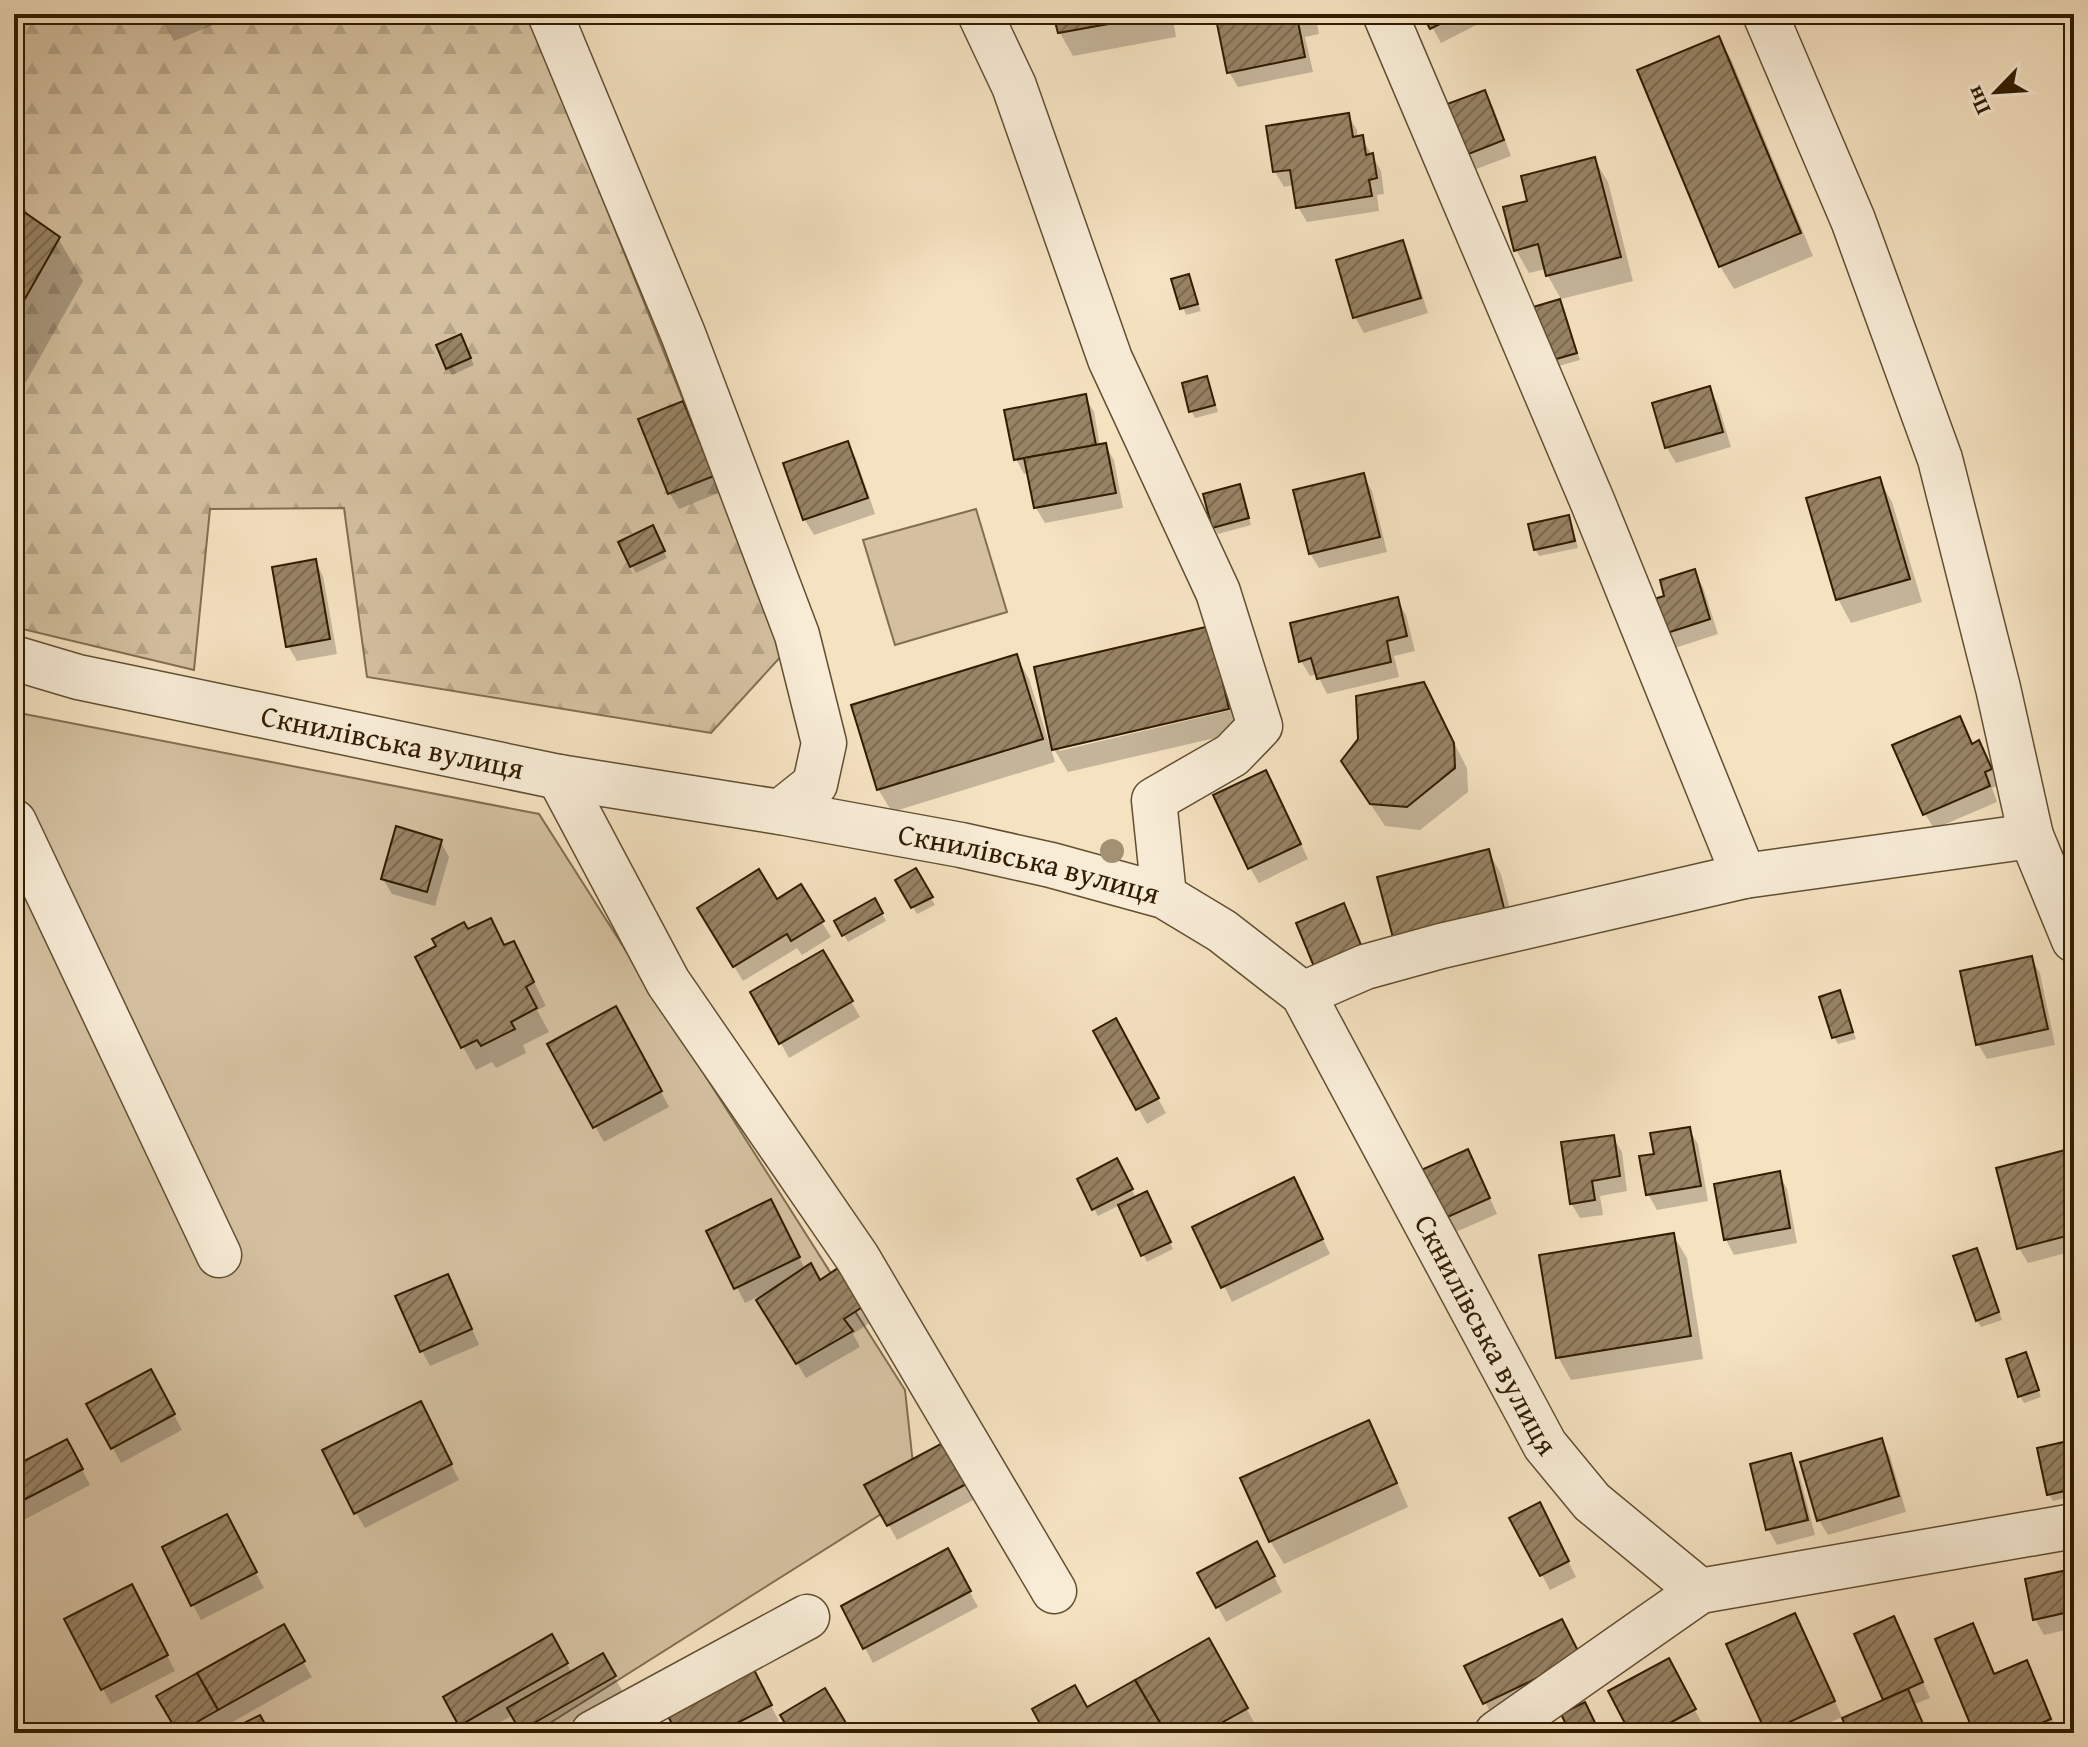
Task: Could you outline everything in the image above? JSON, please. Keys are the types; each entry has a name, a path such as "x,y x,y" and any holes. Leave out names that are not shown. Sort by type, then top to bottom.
{"street":[{"path":"550,14 683,334 797,635 824,743 815,784 780,812"},
{"path":"980,14 1014,86 1110,359 1218,592 1260,726 1232,755 1154,800 1164,896"},
{"path":"1385,14 1593,503 1744,876"},
{"path":"1765,14 1853,220 1940,459 1998,688 2031,836 2074,940"},
{"name":"Скнилівська вулиця","path":"14,658 78,677 559,777 780,812 976,848 1164,896 1222,931 1303,994 1545,1445 1592,1502 1700,1591"},
{"path":"559,777 668,982 857,1257 1054,1591"},
{"path":"14,822 219,1255"},
{"path":"1303,994 1365,967 1441,946 1744,876 2031,836"},
{"path":"1497,1733 1700,1591 2074,1526"},
{"path":"593,1733 807,1617"}],"green space":[{"path":"14,14 529,14 784,653 711,733 367,677 344,508 210,509 194,670 14,627"},
{"path":"976,509 1007,612 895,645 863,540"},
{"path":"14,712 539,814 905,1390 916,1492 534,1733 14,1733"}],"building":[{"path":"1053,14 1164,14 1058,33"},
{"path":"1215,14 1311,14 1312,19 1298,22 1305,57 1227,73"},
{"path":"1422,14 1460,14 1430,29"},
{"path":"1719,36 1801,233 1719,267 1637,70"},
{"path":"1485,90 1504,140 1466,155 1447,104"},
{"path":"1349,113 1353,137 1363,135 1366,155 1373,153 1377,178 1369,180 1372,196 1296,208 1290,170 1273,172 1266,126"},
{"path":"1595,157 1621,257 1546,276 1538,244 1514,251 1503,207 1527,201 1521,176"},
{"path":"14,194 20,209 60,237 14,318"},
{"path":"1403,240 1421,298 1353,318 1336,260"},
{"path":"1189,274 1198,304 1180,309 1171,279"},
{"path":"1560,299 1577,353 1546,362 1530,308"},
{"path":"461,334 471,358 446,369 436,345"},
{"path":"1207,376 1215,405 1189,412 1182,383"},
{"path":"1710,386 1723,432 1665,448 1652,403"},
{"path":"1086,394 1096,445 1014,460 1004,410"},
{"path":"683,401 714,476 668,494 638,419"},
{"path":"848,441 868,498 803,520 783,463"},
{"path":"1106,443 1116,493 1034,508 1024,458"},
{"path":"1364,473 1380,537 1309,554 1293,490"},
{"path":"1880,477 1910,579 1836,600 1806,498"},
{"path":"1240,484 1249,518 1212,528 1203,494"},
{"path":"1569,515 1575,541 1534,550 1528,524"},
{"path":"653,525 665,551 630,567 618,542"},
{"path":"316,559 330,639 286,647 272,567"},
{"path":"1695,569 1710,619 1664,634 1654,599 1664,596 1660,580"},
{"path":"1398,597 1407,636 1387,641 1391,662 1317,679 1311,658 1299,662 1290,623"},
{"path":"1210,626 1229,709 1052,750 1034,667"},
{"path":"1017,654 1043,739 877,790 851,705"},
{"path":"1424,682 1454,743 1455,768 1407,807 1370,804 1341,761 1358,739 1356,696"},
{"path":"1960,716 1972,744 1979,740 1992,769 1985,772 1990,786 1923,815 1892,745"},
{"path":"1266,770 1301,844 1248,869 1213,795"},
{"path":"396,826 442,840 427,892 381,879"},
{"path":"1489,849 1507,920 1396,949 1377,877"},
{"path":"916,868 933,897 911,908 895,880"},
{"path":"759,869 777,899 801,884 824,921 791,941 787,934 733,967 697,908"},
{"path":"875,898 883,913 842,936 834,921"},
{"path":"1344,903 1363,950 1315,969 1296,923"},
{"path":"491,918 504,945 514,941 534,982 526,987 537,1008 511,1022 515,1029 481,1046 477,1040 461,1048 415,957 436,946 432,939 464,922 468,929"},
{"path":"823,950 853,1001 779,1044 750,992"},
{"path":"2032,956 2048,1029 1976,1045 1960,971"},
{"path":"1840,990 1853,1032 1832,1038 1819,997"},
{"path":"616,1006 662,1091 593,1128 547,1044"},
{"path":"1116,1018 1159,1098 1136,1110 1093,1031"},
{"path":"1690,1127 1701,1186 1646,1195 1639,1156 1654,1154 1650,1133"},
{"path":"1614,1135 1620,1176 1592,1181 1595,1200 1570,1204 1561,1142"},
{"path":"1468,1149 1490,1198 1441,1220 1419,1171"},
{"path":"2069,1149 2074,1168 2074,1234 2017,1249 1996,1168"},
{"path":"1117,1158 1133,1189 1092,1210 1077,1179"},
{"path":"1780,1171 1790,1228 1724,1240 1714,1184"},
{"path":"1294,1177 1323,1239 1221,1288 1192,1227"},
{"path":"1147,1191 1171,1242 1141,1256 1118,1205"},
{"path":"771,1199 800,1257 734,1289 706,1231"},
{"path":"1674,1233 1691,1336 1556,1358 1539,1255"},
{"path":"1977,1248 1999,1312 1976,1321 1953,1256"},
{"path":"811,1263 820,1280 841,1266 867,1304 844,1319 853,1331 796,1364 756,1300"},
{"path":"448,1274 472,1329 420,1352 395,1296"},
{"path":"2026,1352 2039,1390 2018,1397 2006,1359"},
{"path":"151,1369 175,1414 111,1449 86,1404"},
{"path":"421,1401 452,1464 354,1514 322,1450"},
{"path":"1369,1420 1397,1483 1269,1542 1240,1478"},
{"path":"1882,1438 1899,1496 1817,1521 1800,1462"},
{"path":"67,1439 83,1469 14,1505 14,1466"},
{"path":"950,1439 972,1481 887,1526 864,1485"},
{"path":"2068,1441 2074,1469 2074,1489 2047,1495 2037,1448"},
{"path":"1791,1453 1808,1520 1766,1530 1750,1464"},
{"path":"1540,1502 1569,1561 1540,1576 1509,1518"},
{"path":"227,1514 257,1572 191,1606 162,1547"},
{"path":"1257,1541 1275,1576 1216,1608 1197,1573"},
{"path":"948,1548 971,1591 863,1649 841,1606"},
{"path":"2072,1569 2074,1611 2033,1620 2025,1579"},
{"path":"132,1584 168,1655 101,1690 64,1619"},
{"path":"1795,1613 1835,1701 1766,1733 1726,1644"},
{"path":"1894,1616 1923,1682 1883,1700 1854,1634"},
{"path":"1562,1619 1581,1657 1483,1704 1464,1666"},
{"path":"1973,1623 1994,1674 2027,1660 2051,1719 2018,1733 1974,1733 1935,1639"},
{"path":"284,1624 305,1661 218,1710 197,1673"},
{"path":"552,1634 568,1663 459,1726 443,1697"},
{"path":"1209,1638 1248,1708 1203,1733 1166,1733 1135,1680"},
{"path":"603,1653 616,1676 520,1731 507,1708"},
{"path":"1669,1658 1696,1709 1651,1733 1630,1733 1608,1691"},
{"path":"750,1662 772,1705 718,1733 677,1733 663,1707"},
{"path":"197,1673 218,1710 178,1733 156,1696"},
{"path":"1135,1680 1166,1733 1045,1733 1032,1709 1075,1685 1087,1707"},
{"path":"825,1688 852,1733 791,1733 780,1715"},
{"path":"1908,1689 1927,1733 1848,1733 1842,1718"},
{"path":"1585,1702 1600,1733 1570,1733 1561,1714"},
{"path":"260,1715 270,1733 224,1733"}]}
